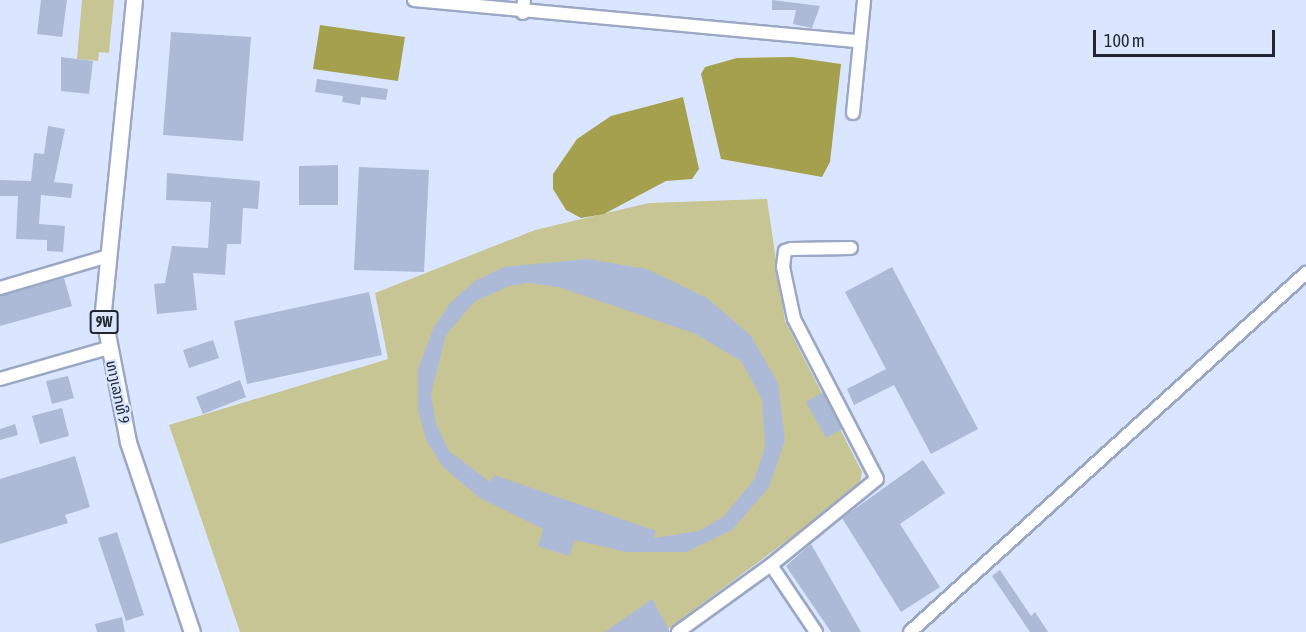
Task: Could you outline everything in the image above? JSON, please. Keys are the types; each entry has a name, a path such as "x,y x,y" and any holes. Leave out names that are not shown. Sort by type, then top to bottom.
{"main road":[{"name":"ທາງເລກທີ 9","path":"134,0 103,313 108,348 128,441 192,632"}],"street":[{"path":"414,0 523,6 858,41"},
{"path":"853,113 858,41 864,0"},
{"path":"678,632 771,565 877,479 794,319 783,267 785,251 791,249 851,248"},
{"path":"0,288 108,256"},
{"path":"910,632 1306,273"},
{"path":"0,379 108,348"},
{"path":"771,565 816,632"}],"shaded area":[{"path":"82,0 114,0 109,53 99,52 98,61 77,59"},
{"path":"320,25 405,37 398,81 313,69"},
{"path":"792,57 841,64 830,162 822,177 721,159 701,74 705,67 737,58"},
{"path":"683,97 699,169 692,179 666,181 604,214 581,218 566,210 553,189 553,174 577,139 611,116"},
{"path":"767,199 785,321 862,472 859,487 664,632 240,632 169,425 388,359 375,293 535,230 649,203"}],"building":[{"path":"41,0 67,0 62,37 37,34"},
{"path":"772,0 820,6 812,28 793,24 796,10 772,10"},
{"path":"171,32 251,37 243,141 163,135"},
{"path":"61,57 93,61 89,94 61,91"},
{"path":"317,79 388,89 386,100 361,97 360,105 342,102 343,96 315,92"},
{"path":"48,126 65,129 54,182 73,184 71,198 41,195 39,224 65,226 63,252 47,251 47,240 16,239 18,196 0,196 0,180 31,181 34,153 44,154"},
{"path":"338,165 338,205 299,205 299,166"},
{"path":"359,167 429,170 424,272 354,270"},
{"path":"167,173 260,181 258,209 243,208 241,244 227,244 225,275 193,273 197,310 157,314 154,284 165,283 172,246 208,248 211,202 166,200"},
{"path":"587,259 647,269 707,298 751,336 778,383 785,440 769,487 732,530 686,552 627,552 575,540 569,556 538,546 543,529 480,498 443,467 426,440 418,409 418,369 434,327 451,302 475,281 504,267","holes":["528,283 559,287 696,334 741,361 762,399 765,447 754,480 723,517 699,531 654,538 656,531 494,475 490,482 449,451 436,424 431,394 446,335 474,302 509,286"]},
{"path":"892,267 978,429 931,454 894,385 854,405 847,389 886,369 845,292"},
{"path":"64,278 72,306 0,326 0,296"},
{"path":"369,292 382,355 247,384 234,321"},
{"path":"213,340 219,358 189,368 183,350"},
{"path":"68,376 74,398 52,404 46,381"},
{"path":"240,380 246,397 203,414 196,397"},
{"path":"823,392 842,429 826,438 806,402"},
{"path":"62,408 69,436 40,444 32,416"},
{"path":"15,424 18,435 0,440 0,429"},
{"path":"75,456 90,507 65,515 68,523 0,544 0,479"},
{"path":"923,460 945,493 900,524 940,587 901,612 842,518"},
{"path":"117,532 144,615 126,621 98,538"},
{"path":"811,544 861,632 831,632 786,566"},
{"path":"1000,570 1031,616 1035,612 1048,632 1030,632 992,576"},
{"path":"652,599 670,632 605,632"},
{"path":"122,617 125,632 97,632 95,624"}]}
